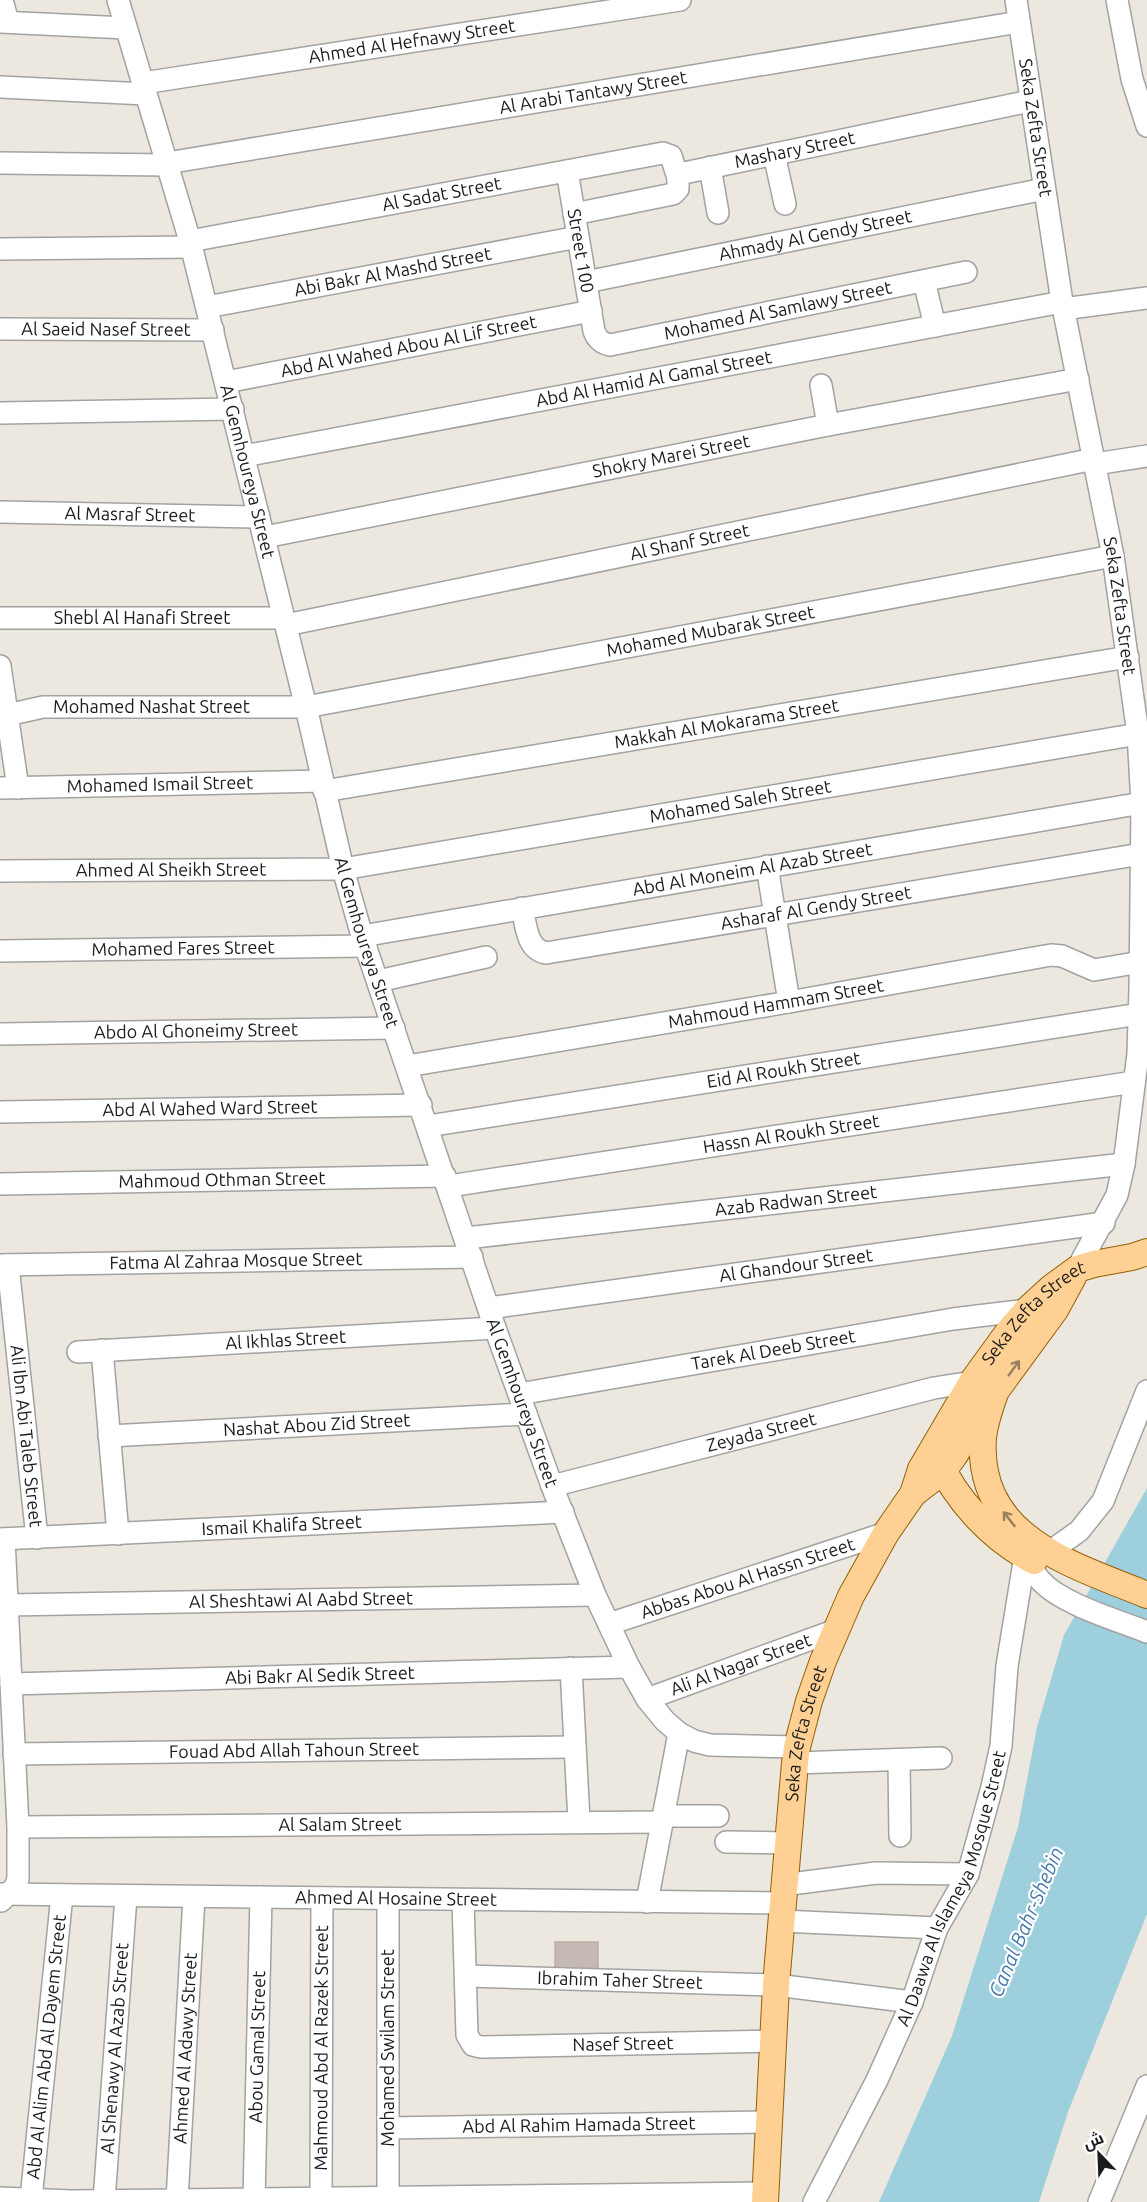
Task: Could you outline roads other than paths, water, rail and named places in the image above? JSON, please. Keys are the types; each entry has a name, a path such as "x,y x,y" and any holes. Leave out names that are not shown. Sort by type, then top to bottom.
{"main road":[{"path":"1147,1252 1132,1257 1094,1263 1077,1269 1056,1310 995,1393 967,1438 938,1460 963,1501 985,1526 1037,1555 1079,1567 1147,1595"},
{"name":"Seka Zefta Street","path":"765,2198 776,1985 787,1843 796,1755 809,1701 851,1596 886,1533 913,1494 921,1469 938,1460 972,1382 1027,1310 1077,1269"},
{"path":"995,1393 983,1436 983,1456 987,1476 993,1494 1010,1520 1031,1542 1037,1555"}],"street":[{"path":"2,0 4,22 126,28"},
{"name":"Al Gemhoureya Street","path":"118,0 191,244 265,537 343,868 364,941 492,1318 552,1486 595,1595 646,1699 665,1721 679,1733 694,1741 796,1755 899,1761 941,1758"},
{"name":"Ahmed Al Hefnawy Street","path":"0,87 144,88 680,0"},
{"name":"Seka Zefta Street","path":"1016,0 1063,305 1113,556 1138,734 1142,803 1141,854 1144,894 1141,962 1144,989 1139,1014 1142,1054 1134,1082 1124,1164 1117,1195 1104,1223 1077,1269"},
{"path":"1117,0 1132,79 1147,126"},
{"name":"Al Arabi Tantawy Street","path":"0,163 167,164 1018,22"},
{"name":"Mashary Street","path":"574,214 673,194 678,189 678,178 681,173 1030,100"},
{"name":"Al Sadat Street","path":"0,249 191,244 665,153 672,158 678,178"},
{"path":"774,154 785,204"},
{"path":"710,167 718,213"},
{"name":"Street 100","path":"567,171 593,321"},
{"name":"Ahmady Al Gendy Street","path":"586,282 1044,189"},
{"name":"Abi Bakr Al Mashd Street","path":"207,307 578,237"},
{"name":"Mohamed Al Samlawy Street","path":"593,321 599,341 610,345 966,272"},
{"path":"924,281 935,326"},
{"name":"Abd Al Hamid Al Gamal Street","path":"244,456 935,326 1063,305 1147,298"},
{"name":"Abd Al Wahed Abou Al Lif Street","path":"226,382 593,321"},
{"name":"Al Saeid Nasef Street","path":"0,329 213,330"},
{"name":"Shokry Marei Street","path":"265,537 828,425 1078,379"},
{"path":"821,385 828,425"},
{"path":"0,413 233,410"},
{"name":"Al Shanf Street","path":"285,621 1094,462 1147,456"},
{"name":"Al Masraf Street","path":"0,512 260,517"},
{"name":"Mohamed Mubarak Street","path":"306,707 1113,556"},
{"name":"Shebl Al Hanafi Street","path":"0,618 285,621"},
{"name":"Makkah Al Mokarama Street","path":"323,786 1128,657"},
{"path":"0,666 9,788"},
{"name":"Mohamed Nashat Street","path":"4,718 43,707 306,707"},
{"name":"Mohamed Saleh Street","path":"343,868 1138,734"},
{"name":"Mohamed Ismail Street","path":"9,788 323,786"},
{"name":"Abd Al Moneim Al Azab Street","path":"364,941 522,908 1142,803"},
{"name":"Asharaf Al Gendy Street","path":"522,908 532,945 540,952 546,953 1141,854"},
{"path":"767,866 789,1002"},
{"name":"Ahmed Al Sheikh Street","path":"0,871 343,868"},
{"name":"Mohamed Fares Street","path":"0,951 364,941"},
{"name":"Mahmoud Hammam Street","path":"407,1066 789,1002 1051,955 1062,956 1094,970 1141,962"},
{"path":"378,981 486,957"},
{"name":"Eid Al Roukh Street","path":"428,1126 1139,1014"},
{"name":"Abdo Al Ghoneimy Street","path":"0,1034 394,1028"},
{"name":"Hassn Al Roukh Street","path":"447,1181 1134,1082"},
{"name":"Abd Al Wahed Ward Street","path":"0,1112 421,1105"},
{"name":"Azab Radwan Street","path":"469,1248 1124,1164"},
{"name":"Mahmoud Othman Street","path":"0,1184 447,1181"},
{"name":"Al Ghandour Street","path":"492,1318 1104,1223"},
{"name":"Fatma Al Zahraa Mosque Street","path":"4,1265 469,1248"},
{"name":"Ali Ibn Abi Taleb Street","path":"4,1265 37,1538"},
{"name":"Tarek Al Deeb Street","path":"523,1404 953,1319 1027,1310"},
{"name":"Al Ikhlas Street","path":"78,1352 492,1318"},
{"path":"102,1350 118,1534"},
{"name":"Zeyada Street","path":"552,1486 934,1388 972,1382"},
{"path":"1147,1391 1103,1501 1079,1531 1037,1555 1041,1582 1053,1592 1147,1632"},
{"name":"Nashat Abou Zid Street","path":"109,1436 523,1404"},
{"name":"Ismail Khalifa Street","path":"2,1539 563,1512"},
{"name":"Abbas Abou Al Hassn Street","path":"609,1624 886,1533"},
{"path":"2,1539 18,1827 18,1879 15,1887 3,1897"},
{"name":"Al Daawa Al Islameya Mosque Street","path":"814,2202 877,2080 912,2002 937,1928 968,1874 1001,1746 1007,1666 1037,1555"},
{"name":"Al Sheshtawi Al Aabd Street","path":"7,1605 595,1595"},
{"name":"Ali Al Nagar Street","path":"646,1699 836,1630"},
{"name":"Abi Bakr Al Sedik Street","path":"11,1684 629,1667"},
{"path":"572,1668 579,1821"},
{"path":"647,1902 679,1733"},
{"name":"Fouad Abd Allah Tahoun Street","path":"14,1754 575,1747"},
{"path":"899,1761 900,1836"},
{"name":"Al Salam Street","path":"18,1827 579,1821 718,1816"},
{"path":"726,1842 787,1843"},
{"path":"782,1903 876,1873 968,1874"},
{"name":"Ahmed Al Hosaine Street","path":"3,1897 62,1895 782,1903"},
{"name":"Abd Al Alim Abd Al Dayem Street","path":"31,2199 62,1895"},
{"name":"Al Shenawy Al Azab Street","path":"104,2201 126,1896"},
{"name":"Ahmed Al Adawy Street","path":"177,2200 194,1897"},
{"name":"Abou Gamal Street","path":"254,2199 261,1897"},
{"name":"Mahmoud Abd Al Razek Street","path":"321,2198 322,1898"},
{"name":"Mohamed Swilam Street","path":"388,1899 388,2198"},
{"path":"463,1900 465,1976"},
{"path":"782,1903 937,1928"},
{"name":"Ibrahim Taher Street","path":"465,1976 776,1985 912,2002"},
{"name":"Nasef Street","path":"465,1976 467,2035 473,2045 481,2047 773,2041"},
{"path":"1099,2202 1147,2086"},
{"name":"Abd Al Rahim Hamada Street","path":"389,2128 770,2122"},
{"path":"0,2198 72,2201 321,2198 359,2200 388,2198 424,2200 765,2198"}],"water":[{"name":"Canal Bahr-Shebin","path":"1147,1488 1147,1914 1068,2112 1039,2202 879,2202 952,2036 1018,1827 1037,1727 1064,1635"}]}
